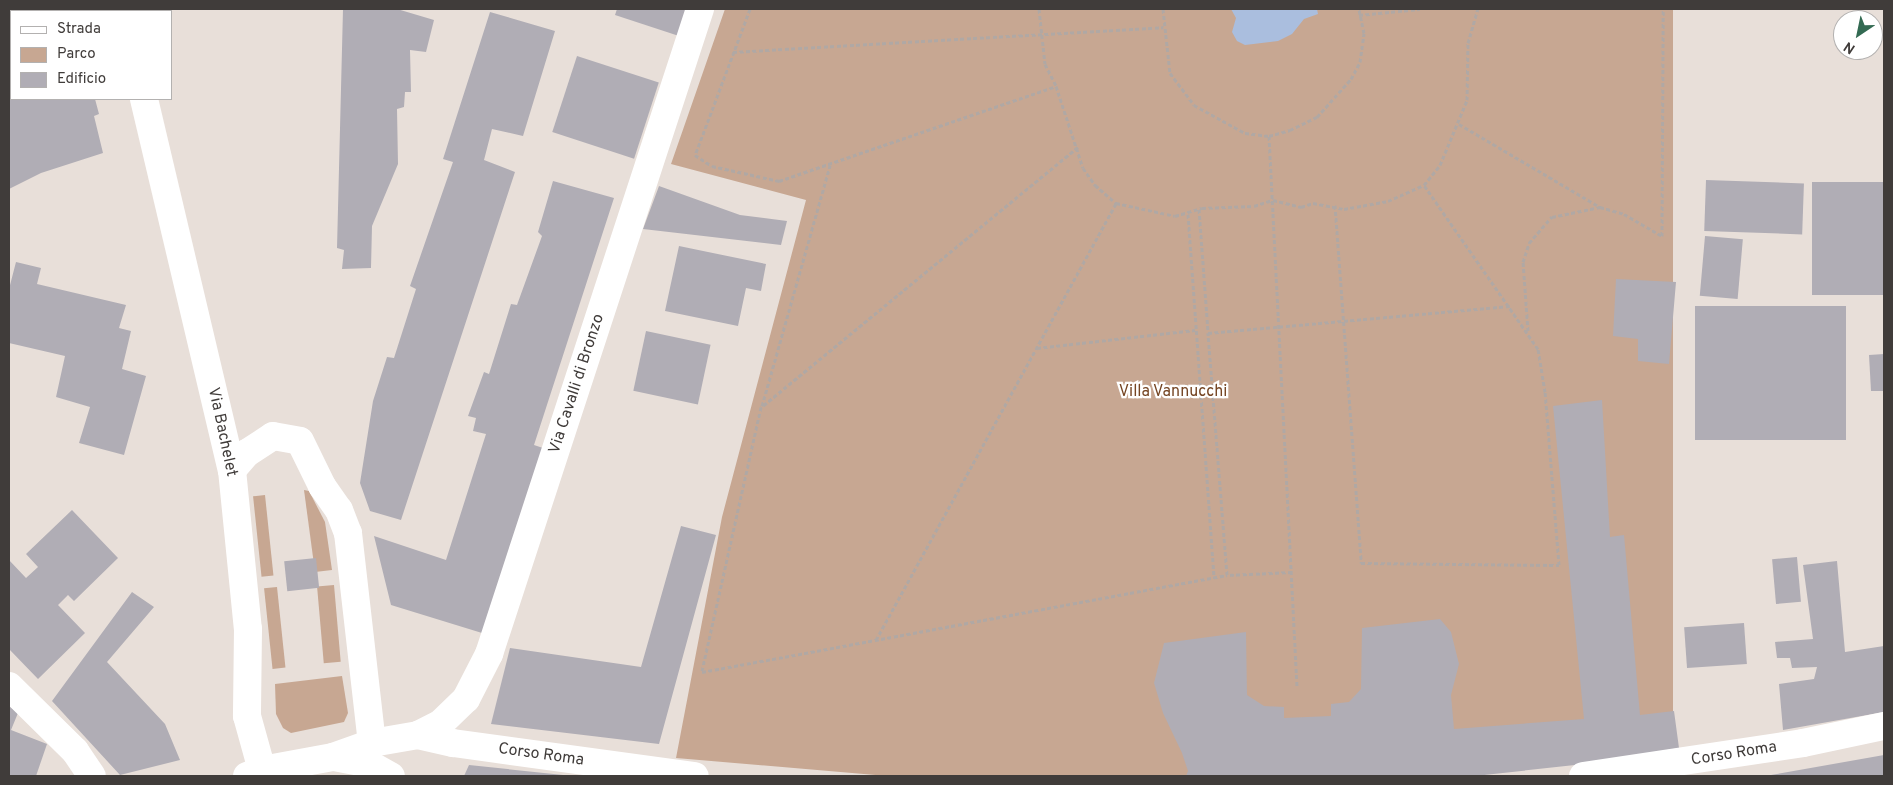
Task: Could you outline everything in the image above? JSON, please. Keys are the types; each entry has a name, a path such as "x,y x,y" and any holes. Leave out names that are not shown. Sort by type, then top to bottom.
{"street":[{"name":"Via Cavalli di Bronzo","path":"418,735 440,724 466,699 489,654 700,9"},
{"name":"Via Bachelet","path":"144,100 232,470 248,629 247,716 255,773"},
{"path":"232,470 247,452 273,436 300,441 322,486 339,510 348,533 372,743"},
{"path":"9,686 75,751 92,776"},
{"name":"Corso Roma","path":"1583,776 1803,743 1884,726"},
{"path":"255,773 333,757 372,743 418,735"},
{"name":"Corso Roma","path":"418,735 452,743 695,776"},
{"path":"333,757 369,764 391,776"}],"path":[{"path":"750,9 695,155 712,166 779,182 1056,86"},
{"path":"1039,9 1040,36 1045,64 1056,86 1078,147 1083,168 1095,185 1116,203 1165,216 1188,214 1199,209 1254,206 1273,200 1301,207 1313,203 1335,205 1344,209 1388,201 1424,185 1440,165 1459,124 1467,100 1468,43 1478,9"},
{"path":"1163,9 1163,27 1170,73 1194,105 1246,133 1269,136 1290,130 1317,117 1351,79 1360,62 1364,33 1359,9"},
{"path":"1359,15 1420,9"},
{"path":"1459,124 1600,207 1624,214 1662,236 1663,9"},
{"path":"733,52 1040,36 1163,27"},
{"path":"1269,136 1281,326 1296,686"},
{"path":"761,407 1078,147"},
{"path":"830,164 761,407 702,672 1227,575 1292,572"},
{"path":"1335,205 1361,563 1559,565 1546,392 1538,349 1528,331 1424,185"},
{"path":"876,640 1116,203"},
{"path":"1528,331 1523,262 1528,243 1552,217 1600,207"},
{"path":"1199,209 1227,575"},
{"path":"1188,214 1214,578"},
{"path":"1208,333 1510,306"},
{"path":"1036,348 1196,330"}],"green space":[{"name":"Villa Vannucchi","path":"725,9 1673,9 1673,741 1432,776 887,776 676,758 722,517 806,200 671,164"},
{"path":"304,490 309,491 325,522 332,570 315,572"},
{"path":"265,495 273,576 262,577 253,496"},
{"path":"334,585 341,662 324,663 317,586"},
{"path":"277,587 285,668 273,669 264,588"},
{"path":"342,676 348,713 344,722 291,733 283,728 276,714 275,684"}],"water":[{"path":"1231,9 1317,9 1318,14 1304,19 1292,34 1278,41 1245,45 1237,41 1232,32 1236,18"}],"building":[{"path":"9,9 68,9 10,10 10,100 95,100 99,114 94,116 103,153 41,173 9,189"},
{"path":"343,9 397,9 434,20 426,52 410,50 411,92 405,92 404,107 397,109 398,164 372,226 371,268 342,269 344,250 337,248"},
{"path":"617,9 688,9 679,36 615,15"},
{"path":"490,12 555,31 523,136 492,129 484,160 515,172 401,520 370,511 360,483 373,401 387,357 394,358 416,289 410,286 453,162 443,159"},
{"path":"577,56 659,83 634,159 552,132"},
{"path":"1706,180 1804,183 1802,234 1704,231"},
{"path":"553,181 614,198 534,445 543,448 482,633 391,605 374,536 446,560 486,434 473,431 476,418 468,416 484,372 489,374 511,304 517,305 542,236 538,232"},
{"path":"1812,182 1884,182 1884,295 1812,295"},
{"path":"659,186 740,215 787,221 781,245 643,229"},
{"path":"1705,236 1743,239 1738,299 1700,296"},
{"path":"679,246 766,264 761,291 746,288 738,326 665,311"},
{"path":"16,262 41,268 37,284 126,305 119,328 131,331 122,369 146,376 124,455 79,443 90,407 56,397 65,356 9,343 9,289"},
{"path":"1616,279 1676,282 1669,364 1638,361 1638,339 1613,336"},
{"path":"1695,306 1846,306 1846,440 1695,440"},
{"path":"646,331 711,345 698,404 633,391"},
{"path":"1884,354 1884,391 1871,391 1869,355"},
{"path":"1602,400 1610,537 1624,535 1640,715 1674,711 1679,748 1584,764 1475,776 1186,776 1188,771 1182,753 1163,713 1154,683 1164,643 1246,632 1247,695 1264,706 1284,707 1284,718 1331,716 1331,704 1349,702 1361,689 1362,628 1440,619 1451,632 1459,664 1451,695 1454,729 1584,719 1553,406"},
{"path":"72,510 118,558 74,601 68,595 58,605 85,633 38,679 9,649 9,560 26,578 38,567 26,554"},
{"path":"681,526 716,535 659,744 491,724 510,648 641,667"},
{"path":"1797,557 1801,602 1776,604 1772,559"},
{"path":"316,558 319,588 287,591 284,561"},
{"path":"1837,561 1845,652 1884,646 1884,712 1783,730 1779,684 1814,679 1817,667 1792,668 1790,658 1777,658 1775,642 1813,639 1803,565"},
{"path":"132,592 154,607 107,662 165,724 180,760 120,775 52,701"},
{"path":"1744,623 1747,664 1687,668 1684,627"},
{"path":"9,706 18,713 11,730 47,744 36,776 9,776"},
{"path":"1884,755 1884,776 1771,776 1771,775"},
{"path":"469,765 563,775 563,776 464,776"}]}
